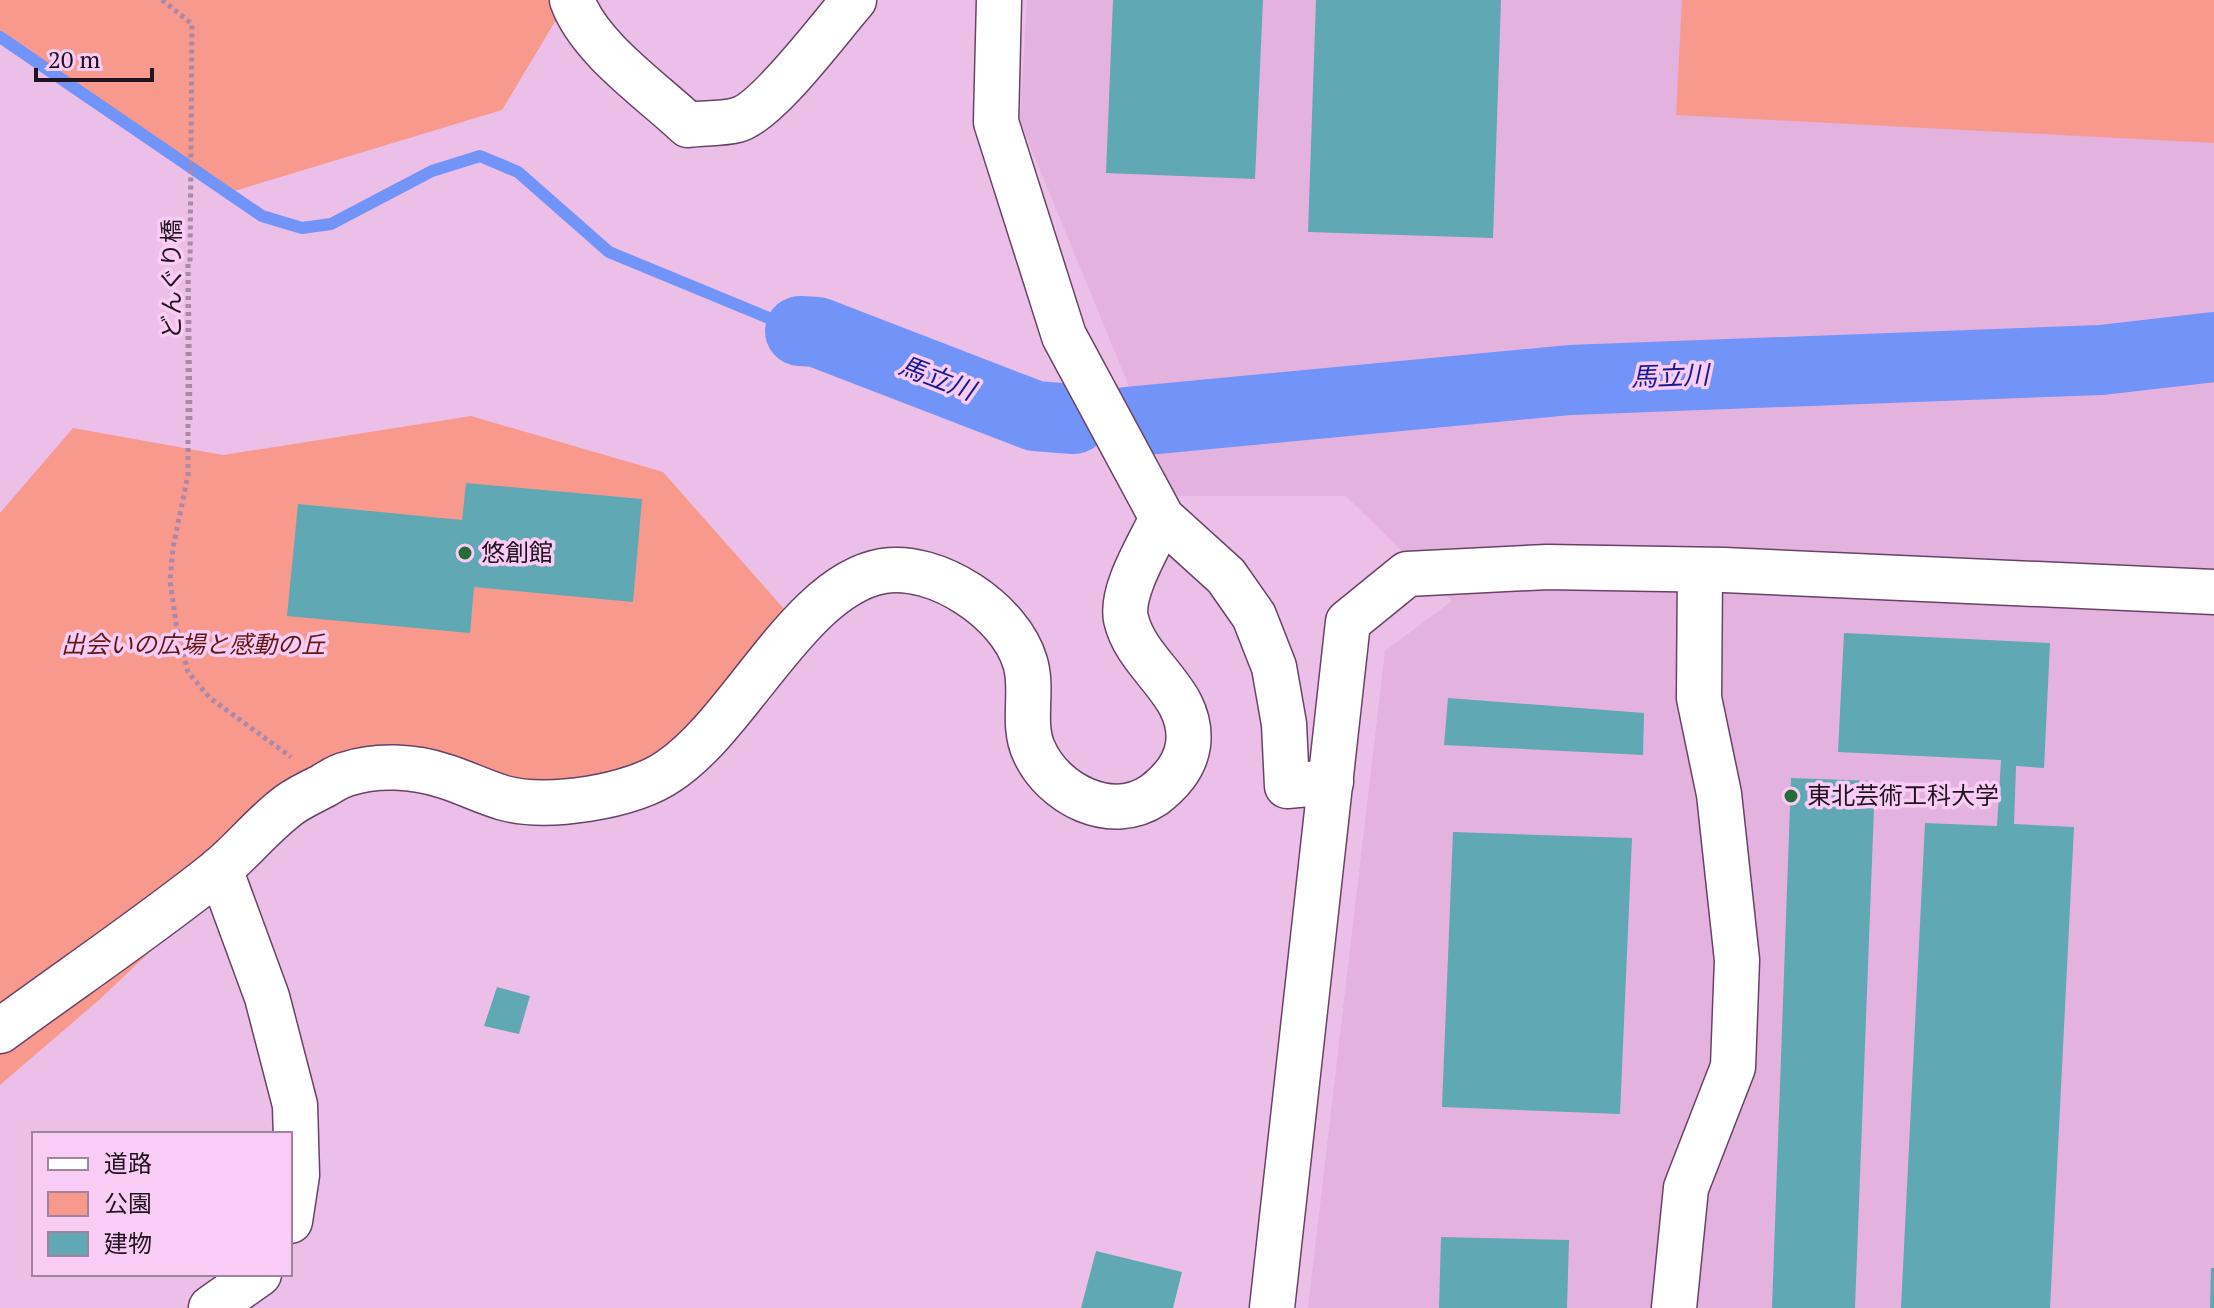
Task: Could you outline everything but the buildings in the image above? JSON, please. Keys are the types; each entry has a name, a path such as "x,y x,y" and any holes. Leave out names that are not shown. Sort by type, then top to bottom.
{"street":[{"path":"572,0 592,34 627,73 651,90 688,125 741,119 785,83 854,0"},
{"path":"999,0 996,122 1064,336 1162,518 1226,576 1254,616 1274,667 1284,724 1287,786 1331,782"},
{"path":"0,1031 220,869 286,806 345,774 389,767 441,774 507,799 578,802 624,791 669,772 715,730 805,619 848,583 885,570 922,572 971,594 1013,636 1026,664 1032,749 1062,790 1101,805 1125,805 1148,799 1166,785 1186,761 1189,737 1188,714 1138,644 1126,618 1126,597 1162,518"},
{"path":"1272,1308 1348,622 1407,574 1547,567 1700,570 2214,592"},
{"path":"1674,1308 1686,1188 1733,1067 1737,960 1719,794 1699,698 1700,570"},
{"path":"220,869 267,997 295,1105 297,1175 292,1208"},
{"path":"211,1308 256,1276"}],"path":[{"name":"どんぐり橋","path":"162,0 192,24 190,420"},
{"path":"190,420 188,262 188,475 173,548 170,581 177,629 188,672 210,698 328,783"}],"shaded area":[{"name":"東北芸術工科大学","path":"1027,0 2214,0 2214,1308 1308,1308 1385,651 1452,601 1346,496 1174,496 1020,121"}],"green space":[{"path":"0,0 568,0 502,110 228,193 0,32"},
{"path":"1682,0 2214,0 2214,143 1676,115"},
{"name":"出会いの広場と感動の丘","path":"471,416 663,472 799,626 647,781 328,783 99,1000 0,1085 0,513 73,428 223,455"}],"waterway":[{"path":"0,37 262,216 302,228 331,224 432,171 480,156 518,172 609,252 800,331"},
{"name":"馬立川","path":"800,331 817,332 1035,416 1074,419"},
{"name":"馬立川","path":"1126,422 1570,380 2101,360 2214,347"}],"place":[{"name":"悠創館","path":"465,553"},
{"name":"東北芸術工科大学","path":"1791,796"}]}
